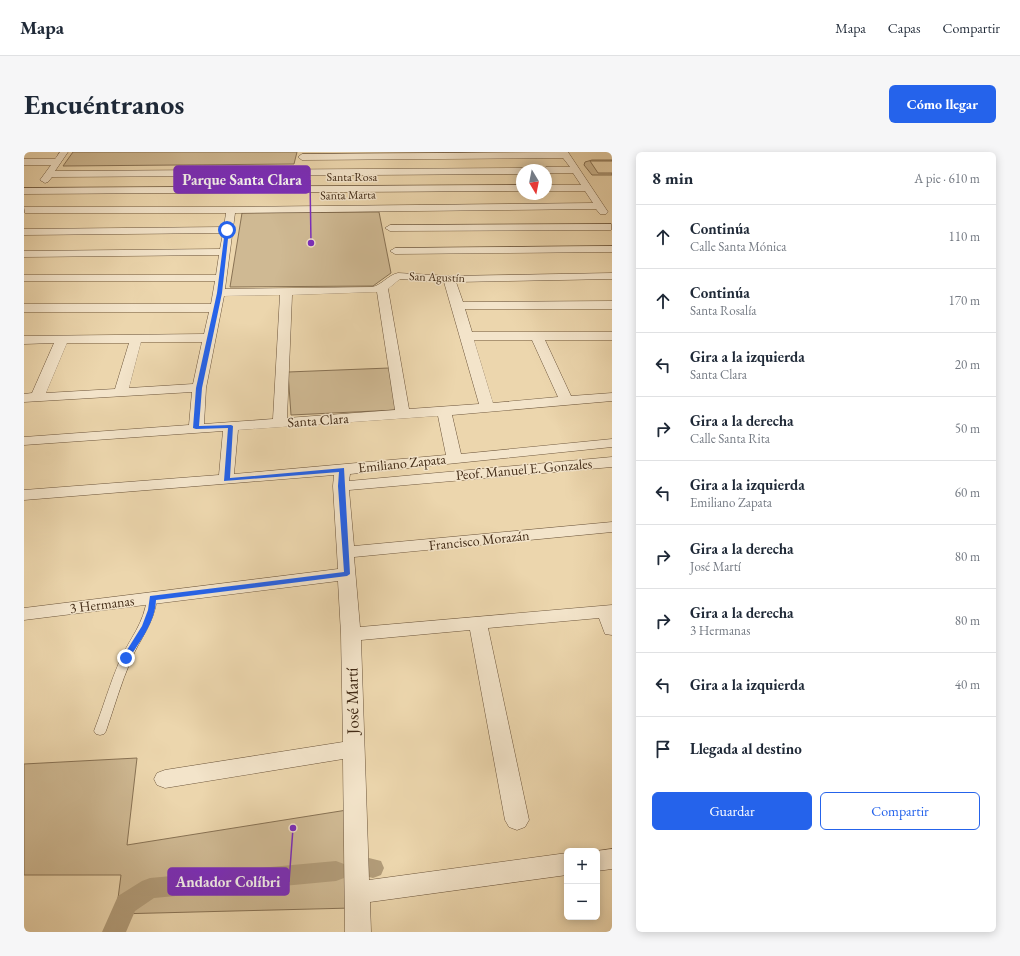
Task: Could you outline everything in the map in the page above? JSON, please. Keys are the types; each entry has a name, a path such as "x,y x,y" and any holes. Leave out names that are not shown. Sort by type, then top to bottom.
{"street":[{"path":"25,211 64,152"},
{"path":"303,199 302,155 565,153 611,227 393,239"},
{"path":"24,162 56,162"},
{"path":"49,174 516,170"},
{"path":"552,170 576,170"},
{"name":"Santa Rosa","path":"24,191 303,199 516,188"},
{"path":"552,188 588,188"},
{"name":"Santa Marta","path":"25,211 231,210 303,199 386,208 598,206"},
{"path":"386,208 393,239 398,276"},
{"path":"196,428 199,388 219,293 231,210"},
{"path":"24,232 227,230"},
{"path":"393,239 612,249"},
{"path":"24,254 224,252"},
{"name":"San Agustín","path":"382,288 398,276 449,278 612,276"},
{"path":"24,278 221,278"},
{"path":"449,278 459,306 466,336 487,407"},
{"path":"219,293 368,290 382,288 403,414"},
{"path":"280,423 286,291"},
{"path":"459,306 612,305"},
{"path":"24,308 215,308"},
{"path":"466,336 612,336"},
{"path":"537,336 566,400"},
{"path":"24,340 136,340 210,338"},
{"path":"30,398 62,340"},
{"path":"121,392 136,340"},
{"path":"30,398 199,388"},
{"name":"Santa Clara","path":"24,441 444,411 612,396"},
{"path":"444,411 454,458"},
{"path":"226,480 231,426"},
{"name":"Emiliano Zapata","path":"24,495 226,480 341,478 454,458 612,443"},
{"name":"Peof. Manuel E. Gonzales","path":"341,478 612,462"},
{"name":"José Martí","path":"341,478 351,634 358,932"},
{"name":"Francisco Morazán","path":"346,552 612,527"},
{"name":"3 Hermanas","path":"24,614 347,574"},
{"path":"351,634 609,611 612,629"},
{"path":"478,623 517,820"},
{"path":"165,779 353,749"},
{"path":"600,861 612,859"},
{"path":"357,893 564,864"}],"lane":[{"path":"100,731 126,658 146,626 152,610 152,598"}],"shaded area":[{"path":"73,152 297,152 294,164 63,166"},
{"path":"592,160 612,160 590,161 598,173 612,173 612,175 592,175 584,165 585,162"},
{"path":"379,212 391,273 373,286 230,287 242,213"},
{"path":"389,368 396,410 291,415 288,372"},
{"path":"137,758 127,845 347,810 352,908 116,914 121,875 24,875 24,764"}],"waterway":[{"path":"114,932 126,904 150,888 336,871"}],"place":[{"name":"Parque Santa Clara","path":"311,243"},
{"name":"Andador Colíbri","path":"293,828"}],"route":[{"path":"126,658 146,626 152,610 152,598 347,574 341,486 342,470 226,480 231,426 196,428 199,388 219,293 227,230"}]}
